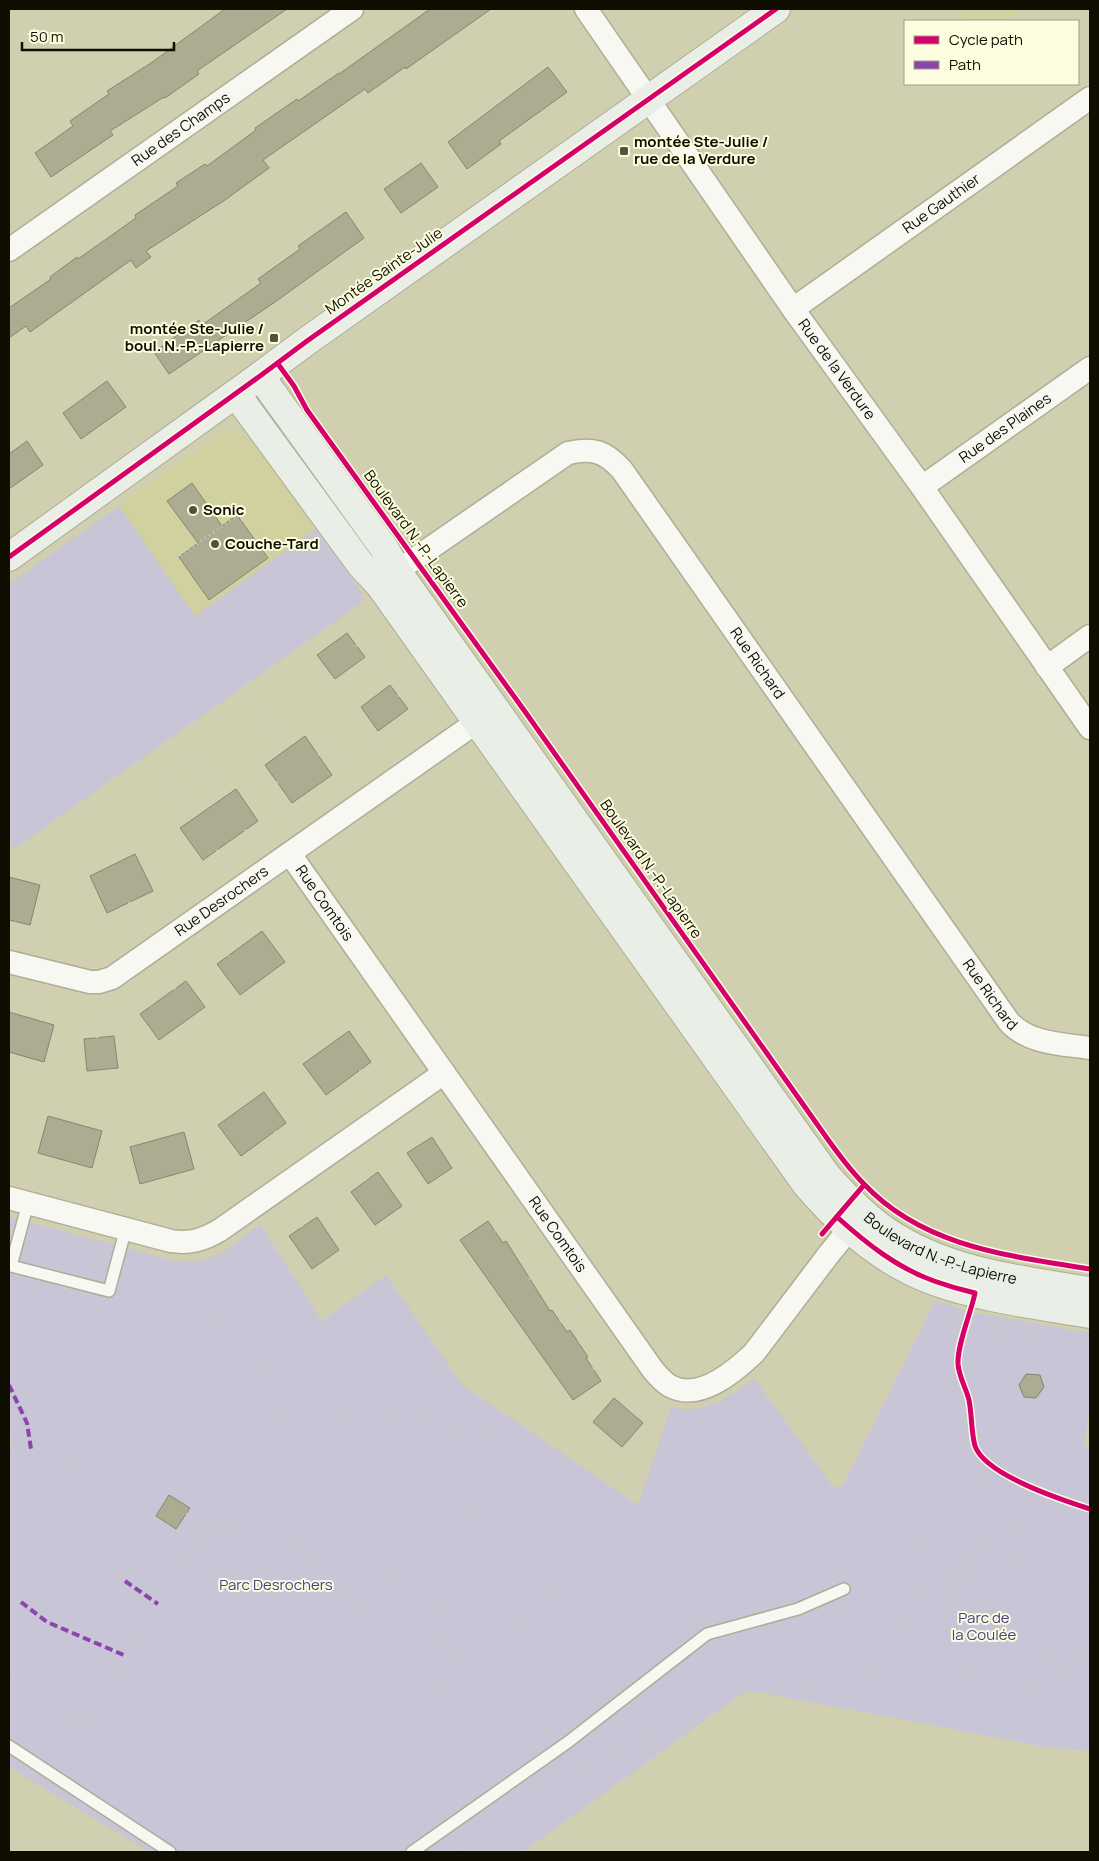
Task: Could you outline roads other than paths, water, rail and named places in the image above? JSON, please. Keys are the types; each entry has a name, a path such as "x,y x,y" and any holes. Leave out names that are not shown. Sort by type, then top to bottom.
{"street":[{"name":"Rue des Champs","path":"9,250 352,9"},
{"name":"Rue de la Verdure","path":"586,9 793,309 922,487 1090,728"},
{"name":"Montée Sainte-Julie","path":"9,557 307,341 776,9"},
{"name":"Rue Gauthier","path":"793,309 1090,98"},
{"name":"Rue des Plaines","path":"922,487 1090,368"},
{"name":"Boulevard N.-P.-Lapierre","path":"260,376 384,548 388,577 487,715 806,1184 825,1207 885,1230 932,1256 958,1265 1005,1276 1090,1291"},
{"name":"Boulevard N.-P.-Lapierre","path":"236,394 361,565 388,577"},
{"name":"Rue Richard","path":"388,577 568,453 588,450 608,456 622,470 1009,1022 1029,1037 1090,1048"},
{"path":"1046,666 1090,636"},
{"name":"Rue Desrochers","path":"9,962 80,981 106,981 121,973 487,715"},
{"name":"Rue Comtois","path":"290,854 652,1370 671,1387 681,1390 700,1390 744,1362 754,1353 857,1220"},
{"path":"18,1200 182,1242 192,1242 211,1236 444,1073"},
{"name":"Boulevard N.-P.-Lapierre","path":"857,1220 889,1259 934,1281 990,1297 1090,1314"}],"lane":[{"path":"18,1200 11,1266 109,1291 126,1228"},
{"path":"412,1852 560,1747 707,1634 798,1609 844,1589"},
{"path":"9,1746 170,1852"}],"place":[{"name":"montée Ste-Julie / rue de la Verdure","path":"624,151"},
{"name":"montée Ste-Julie / boul. N.-P.-Lapierre","path":"274,338"},
{"name":"Sonic","path":"193,510"},
{"name":"Couche-Tard","path":"215,544"}],"park label":[{"name":"Parc Desrochers","path":"276,1585"},
{"name":"Parc de la Coulée","path":"984,1626"}]}
